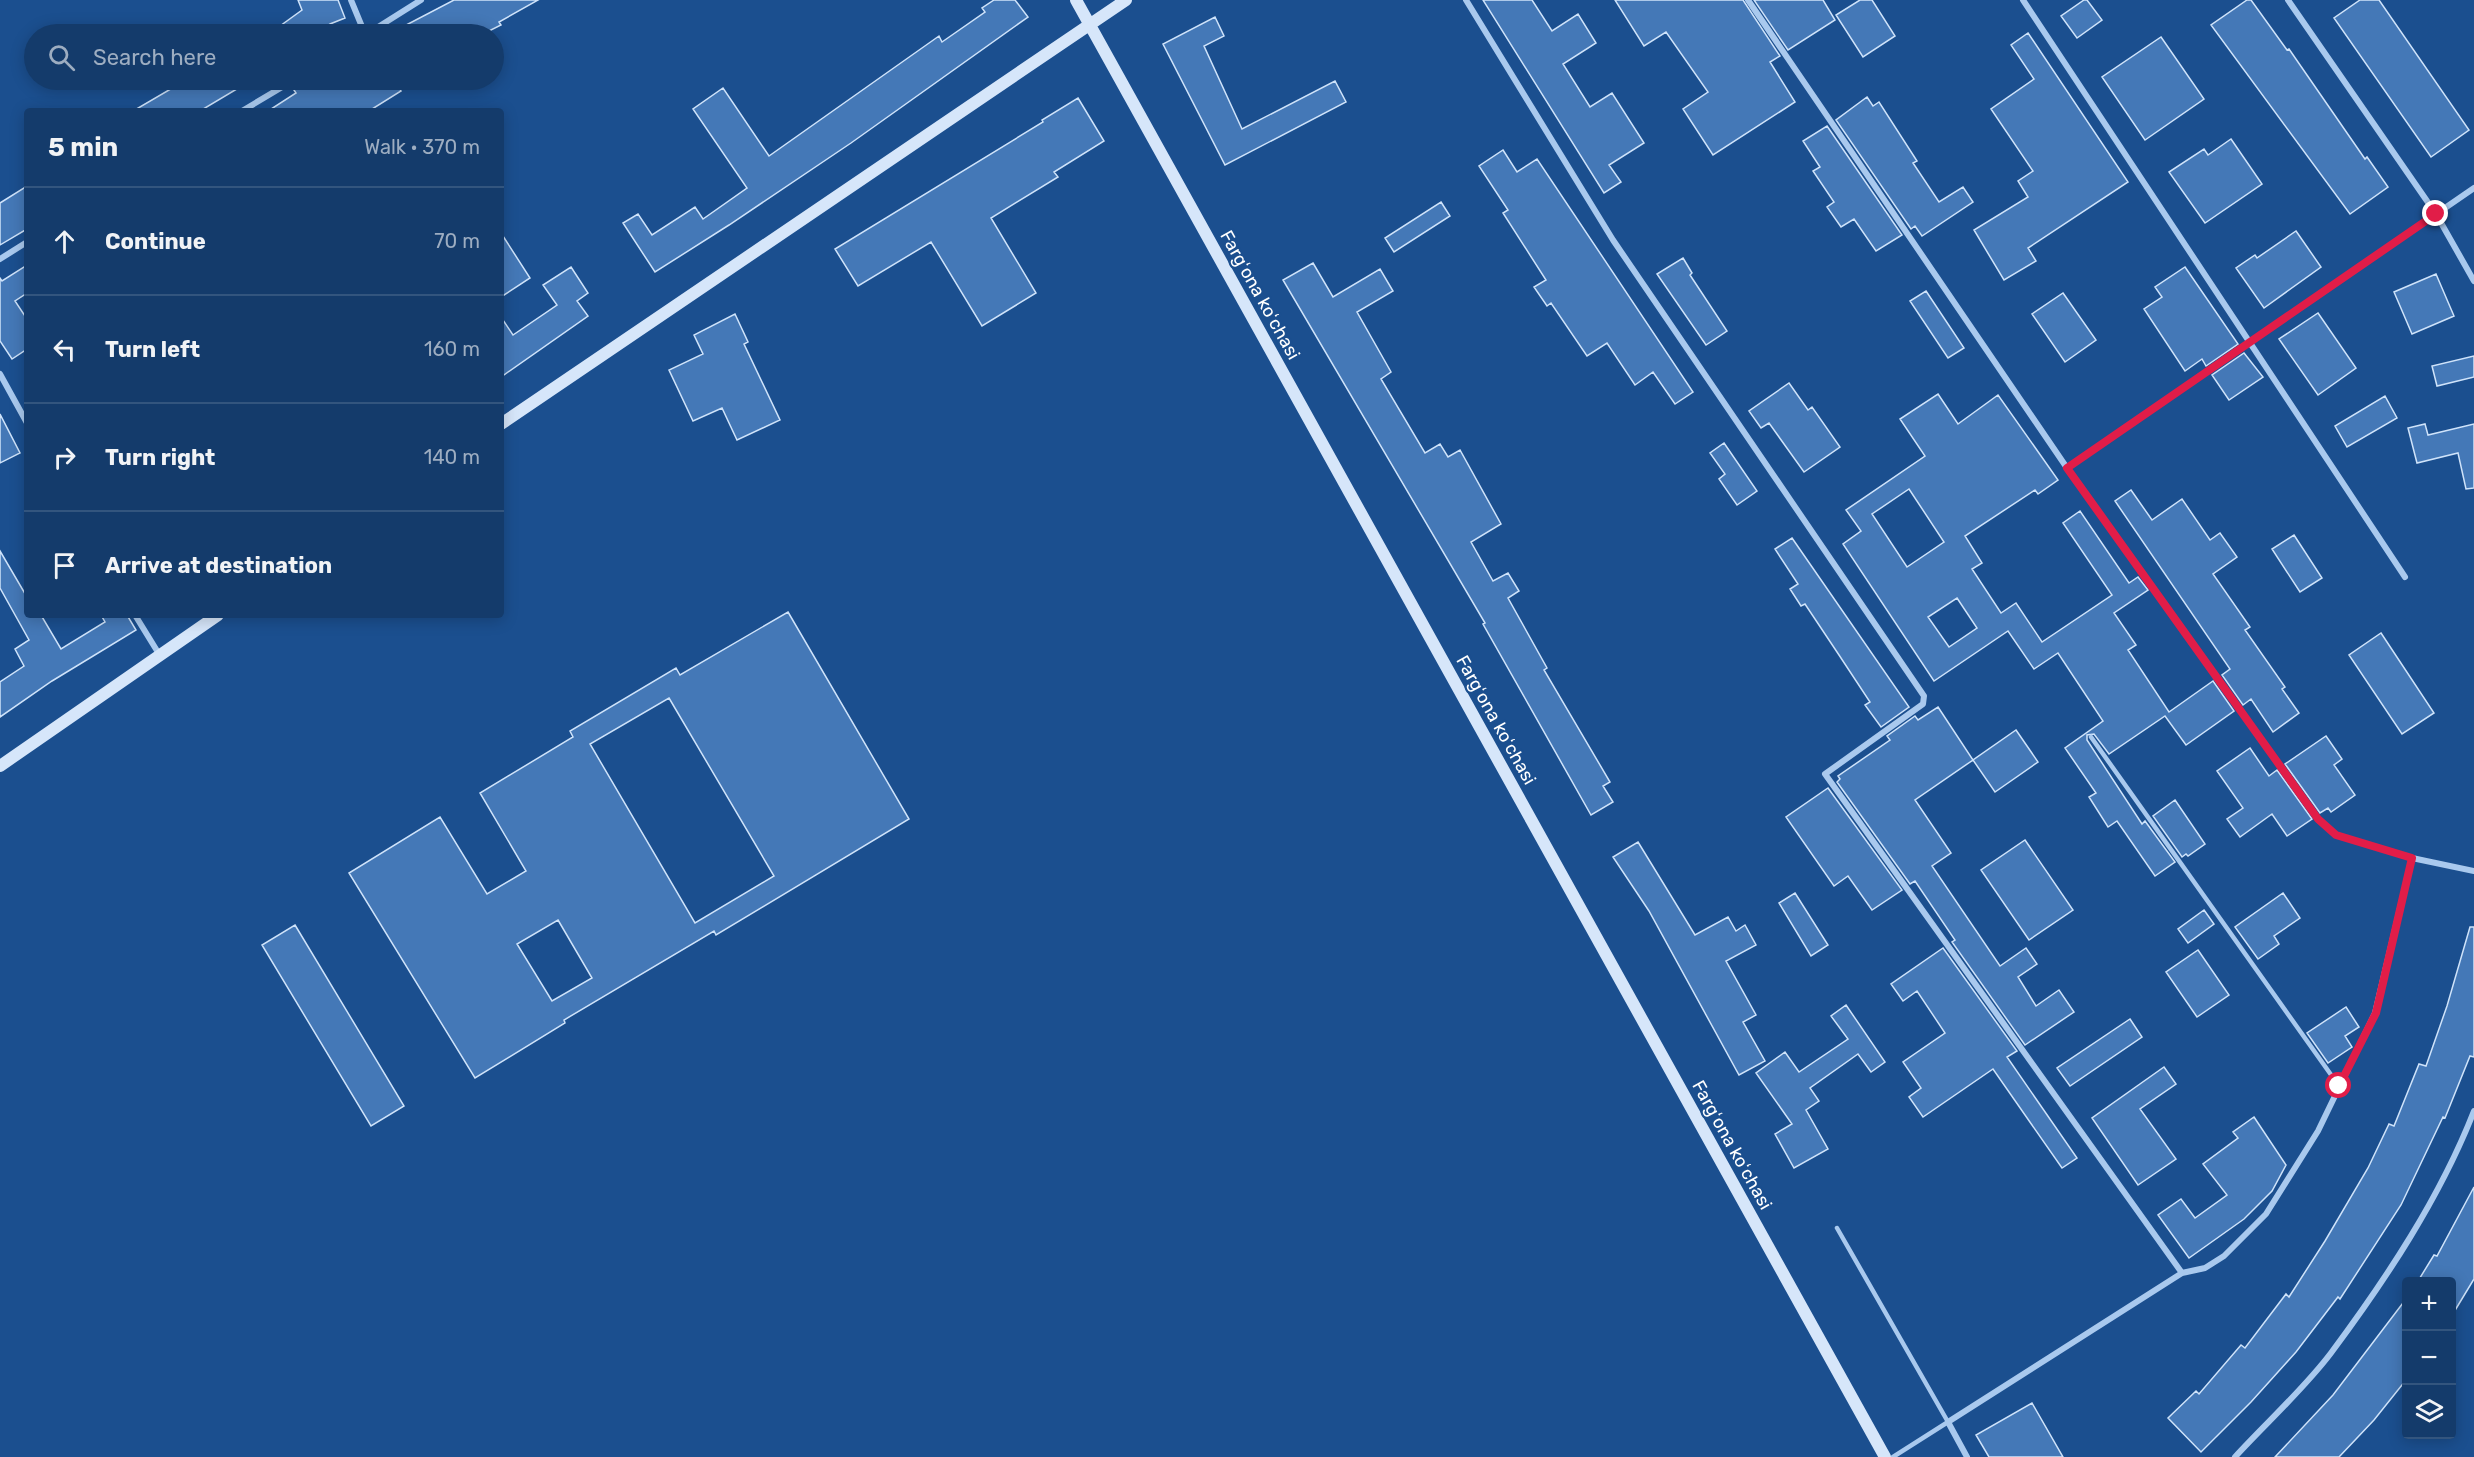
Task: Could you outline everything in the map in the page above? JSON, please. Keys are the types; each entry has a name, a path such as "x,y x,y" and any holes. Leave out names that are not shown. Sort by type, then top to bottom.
{"street":[{"path":"351,0 362,24"},
{"path":"382,24 421,0"},
{"name":"Fargʻona koʻchasi","path":"1076,0 1885,1457"},
{"path":"504,422 1126,0"},
{"path":"1466,0 1613,240 1924,696 1923,704 1825,774 2182,1274"},
{"path":"1748,0 2067,468 2318,819 2336,835 2412,858 2474,871"},
{"path":"2024,0 2405,577"},
{"path":"2288,0 2436,214 2474,281"},
{"path":"247,108 277,90"},
{"path":"2067,468 2474,188"},
{"path":"0,259 24,244"},
{"path":"0,374 24,418"},
{"path":"137,618 159,654"},
{"path":"0,766 213,618"},
{"path":"1967,1457 1948,1422 2182,1274 2205,1268 2224,1256 2266,1214 2318,1131 2376,1013 2412,858"},
{"path":"2235,1457 2330,1355 2407,1242 2461,1145 2474,1111"}],"lane":[{"path":"2091,737 2339,1086"},
{"path":"1837,1228 1948,1422 1893,1457"}],"building":[{"path":"298,0 338,0 345,18 330,24 283,24 302,10"},
{"path":"454,0 538,0 499,22 500,24 408,24"},
{"path":"994,0 1015,0 1028,17 851,143 655,272 623,223 638,214 652,235 695,207 703,219 747,188 693,109 723,88 769,156 939,36 942,42 985,12 982,8"},
{"path":"1483,0 1532,0 1552,31 1578,14 1596,43 1563,64 1590,107 1612,93 1644,143 1609,165 1621,182 1604,193"},
{"path":"1615,0 1743,0 1780,56 1770,62 1795,102 1713,155 1683,109 1708,92 1666,32 1644,46"},
{"path":"1754,0 1823,0 1835,20 1788,50"},
{"path":"1860,0 1872,0 1895,36 1863,57 1836,15"},
{"path":"2087,0 2102,20 2077,38 2061,16"},
{"path":"2247,0 2251,0 2287,50 2289,49 2365,159 2367,157 2388,187 2350,214 2211,25"},
{"path":"2360,0 2379,0 2469,130 2431,157 2334,18"},
{"path":"1215,17 1224,36 1204,46 1242,129 1335,81 1346,102 1225,165 1163,44"},
{"path":"2028,33 2128,182 2028,248 2036,261 2004,280 1974,230 2028,197 2018,181 2033,171 1991,109 2034,79 2011,45"},
{"path":"2161,37 2204,99 2145,140 2102,77"},
{"path":"169,90 235,90 205,108 138,108"},
{"path":"294,90 401,91 374,108 273,108 296,93"},
{"path":"1867,97 1873,106 1879,102 1917,161 1913,163 1939,202 1963,187 1973,202 1922,236 1915,226 1911,229 1836,120"},
{"path":"1078,98 1104,141 1054,172 1058,177 991,218 1036,293 982,326 931,242 858,286 835,249 1043,122 1042,120"},
{"path":"1827,126 1902,235 1876,251 1854,219 1841,227 1827,207 1834,202 1813,171 1820,167 1803,141"},
{"path":"2231,139 2262,184 2205,223 2169,172 2204,149 2208,155"},
{"path":"1503,150 1517,172 1537,159 1693,392 1675,404 1653,372 1635,385 1607,343 1587,356 1551,303 1547,306 1534,287 1546,280 1503,213 1508,210 1479,166"},
{"path":"24,188 24,231 0,245 0,203"},
{"path":"1441,202 1450,216 1394,252 1385,238"},
{"path":"2296,231 2321,267 2264,308 2236,268 2255,255 2257,258"},
{"path":"504,238 530,278 504,295"},
{"path":"1683,258 1692,273 1690,275 1727,331 1706,345 1657,274"},
{"path":"1313,263 1333,297 1380,269 1393,291 1357,312 1391,372 1381,379 1425,453 1440,444 1448,457 1460,450 1501,524 1471,542 1493,581 1508,573 1519,591 1508,598 1547,668 1544,670 1610,782 1603,786 1613,802 1591,815 1483,624 1485,623 1283,280"},
{"path":"24,267 24,295 15,301 24,314 24,351 12,359 0,341 0,278 2,281"},
{"path":"571,267 588,293 577,301 588,316 504,375 504,322 513,335 557,305 543,285"},
{"path":"2185,267 2238,344 2206,366 2202,359 2185,371 2144,309 2162,297 2155,287"},
{"path":"2436,274 2454,316 2412,334 2394,292"},
{"path":"1926,291 1964,348 1948,358 1910,301"},
{"path":"2063,293 2096,340 2065,362 2032,314"},
{"path":"2318,313 2356,368 2318,395 2279,339"},
{"path":"735,314 748,342 744,344 780,420 737,440 722,408 693,421 669,370 703,354 694,335"},
{"path":"2244,353 2263,377 2229,400 2212,375"},
{"path":"2474,356 2474,377 2437,386 2432,366"},
{"path":"1789,383 1808,410 1812,407 1840,447 1804,472 1769,423 1761,428 1749,411"},
{"path":"1938,394 1958,424 1998,395 2058,480 2038,494 2035,490 1965,536 1982,563 1972,569 2001,613 2016,603 2042,642 2112,595 2063,523 2080,511 2129,583 2138,577 2148,590 2114,613 2136,645 2128,650 2169,712 2213,681 2234,711 2186,745 2165,716 2109,754 2094,734 2087,735 2087,740 2142,824 2145,821 2175,862 2155,876 2117,821 2108,827 2089,797 2096,793 2065,748 2103,721 2058,653 2034,669 2008,631 1934,681 1843,544 1861,531 1846,510 1925,456 1900,419","holes":["1909,489 1944,542 1907,567 1872,514","1957,598 1977,628 1949,647 1928,617"]},
{"path":"2385,396 2397,418 2347,447 2335,426"},
{"path":"0,414 20,453 0,463"},
{"path":"2425,424 2428,435 2474,424 2474,488 2466,489 2458,453 2417,463 2408,428"},
{"path":"1724,443 1757,491 1737,505 1719,479 1725,474 1710,453"},
{"path":"2131,490 2152,520 2182,499 2210,540 2220,533 2237,557 2213,574 2250,627 2245,630 2285,687 2282,689 2299,713 2273,732 2251,699 2243,705 2222,675 2230,669 2115,501"},
{"path":"2294,535 2322,578 2300,592 2272,549"},
{"path":"1792,538 1909,707 1881,727 1865,705 1870,702 1805,604 1801,606 1790,589 1798,584 1775,549"},
{"path":"0,551 24,592 24,618 43,618 61,649 105,622 103,618 129,618 136,630 52,681 0,717 0,682 24,666 15,649 29,640 0,588"},
{"path":"788,612 909,819 716,935 714,931 564,1020 565,1023 475,1078 349,873 440,817 487,894 526,871 480,793 573,737 570,731 676,668 680,675","holes":["669,698 774,876 695,923 590,744","558,920 592,978 552,1001 517,944"]},
{"path":"2381,633 2434,713 2402,734 2349,655"},
{"path":"1938,707 1973,760 1915,800 1951,853 1932,866 2000,966 2026,948 2037,964 2018,977 2036,1006 2059,990 2074,1012 2025,1045 1952,942 1955,940 1915,881 1910,884 1837,782 1840,779 1838,776 1890,740 1887,736 1915,716 1918,720"},
{"path":"2016,730 2038,762 1995,792 1973,760"},
{"path":"2326,736 2342,759 2334,765 2355,795 2331,812 2328,808 2320,813 2285,764"},
{"path":"2250,748 2269,776 2277,770 2312,819 2287,836 2272,814 2240,837 2227,819 2243,808 2217,771"},
{"path":"1828,788 1902,890 1872,910 1848,876 1834,886 1786,817"},
{"path":"2175,800 2205,844 2188,856 2186,854 2182,857 2153,816"},
{"path":"2025,840 2073,910 2029,940 1981,870"},
{"path":"1638,842 1695,935 1728,917 1736,931 1745,925 1756,945 1726,961 1756,1015 1743,1022 1765,1061 1739,1075 1649,911 1613,857"},
{"path":"1795,893 1828,945 1811,956 1779,903"},
{"path":"2283,893 2300,918 2274,936 2279,944 2258,959 2235,927"},
{"path":"2204,910 2214,924 2188,943 2178,929"},
{"path":"295,925 404,1106 371,1126 262,945"},
{"path":"2470,927 2474,927 2474,1057 2470,1056 2445,1118 2443,1117 2401,1205 2340,1299 2338,1297 2296,1352 2251,1402 2201,1452 2168,1418 2196,1391 2199,1394 2241,1345 2245,1348 2286,1294 2289,1297 2325,1241 2368,1168 2389,1124 2394,1126 2419,1064 2426,1066 2447,1006"},
{"path":"1943,948 2017,1051 2007,1057 2077,1158 2062,1168 1993,1069 1923,1117 1909,1097 1921,1088 1903,1062 1945,1033 1917,991 1903,1001 1891,984"},
{"path":"2198,950 2229,995 2197,1017 2166,972"},
{"path":"1846,1005 1885,1062 1871,1072 1858,1054 1810,1088 1819,1101 1806,1110 1828,1149 1794,1168 1775,1134 1792,1124 1756,1073 1785,1052 1799,1072 1848,1039 1831,1016"},
{"path":"2346,1007 2359,1027 2345,1036 2352,1047 2328,1063 2307,1033"},
{"path":"2130,1019 2142,1037 2070,1086 2057,1068"},
{"path":"2164,1067 2176,1084 2140,1109 2176,1159 2138,1185 2092,1118"},
{"path":"2254,1117 2286,1165 2272,1191 2244,1219 2189,1258 2158,1215 2181,1199 2195,1218 2227,1195 2203,1164 2238,1138 2233,1132"},
{"path":"2474,1187 2474,1279 2456,1309 2456,1277 2420,1277 2434,1255 2437,1256"},
{"path":"2402,1304 2402,1385 2374,1420 2339,1457 2275,1457 2333,1395"},
{"path":"2032,1403 2063,1457 1989,1457 1976,1435"}],"route":[{"path":"2339,1086 2376,1013 2412,858 2336,835 2318,819 2067,468 2436,214"}]}
